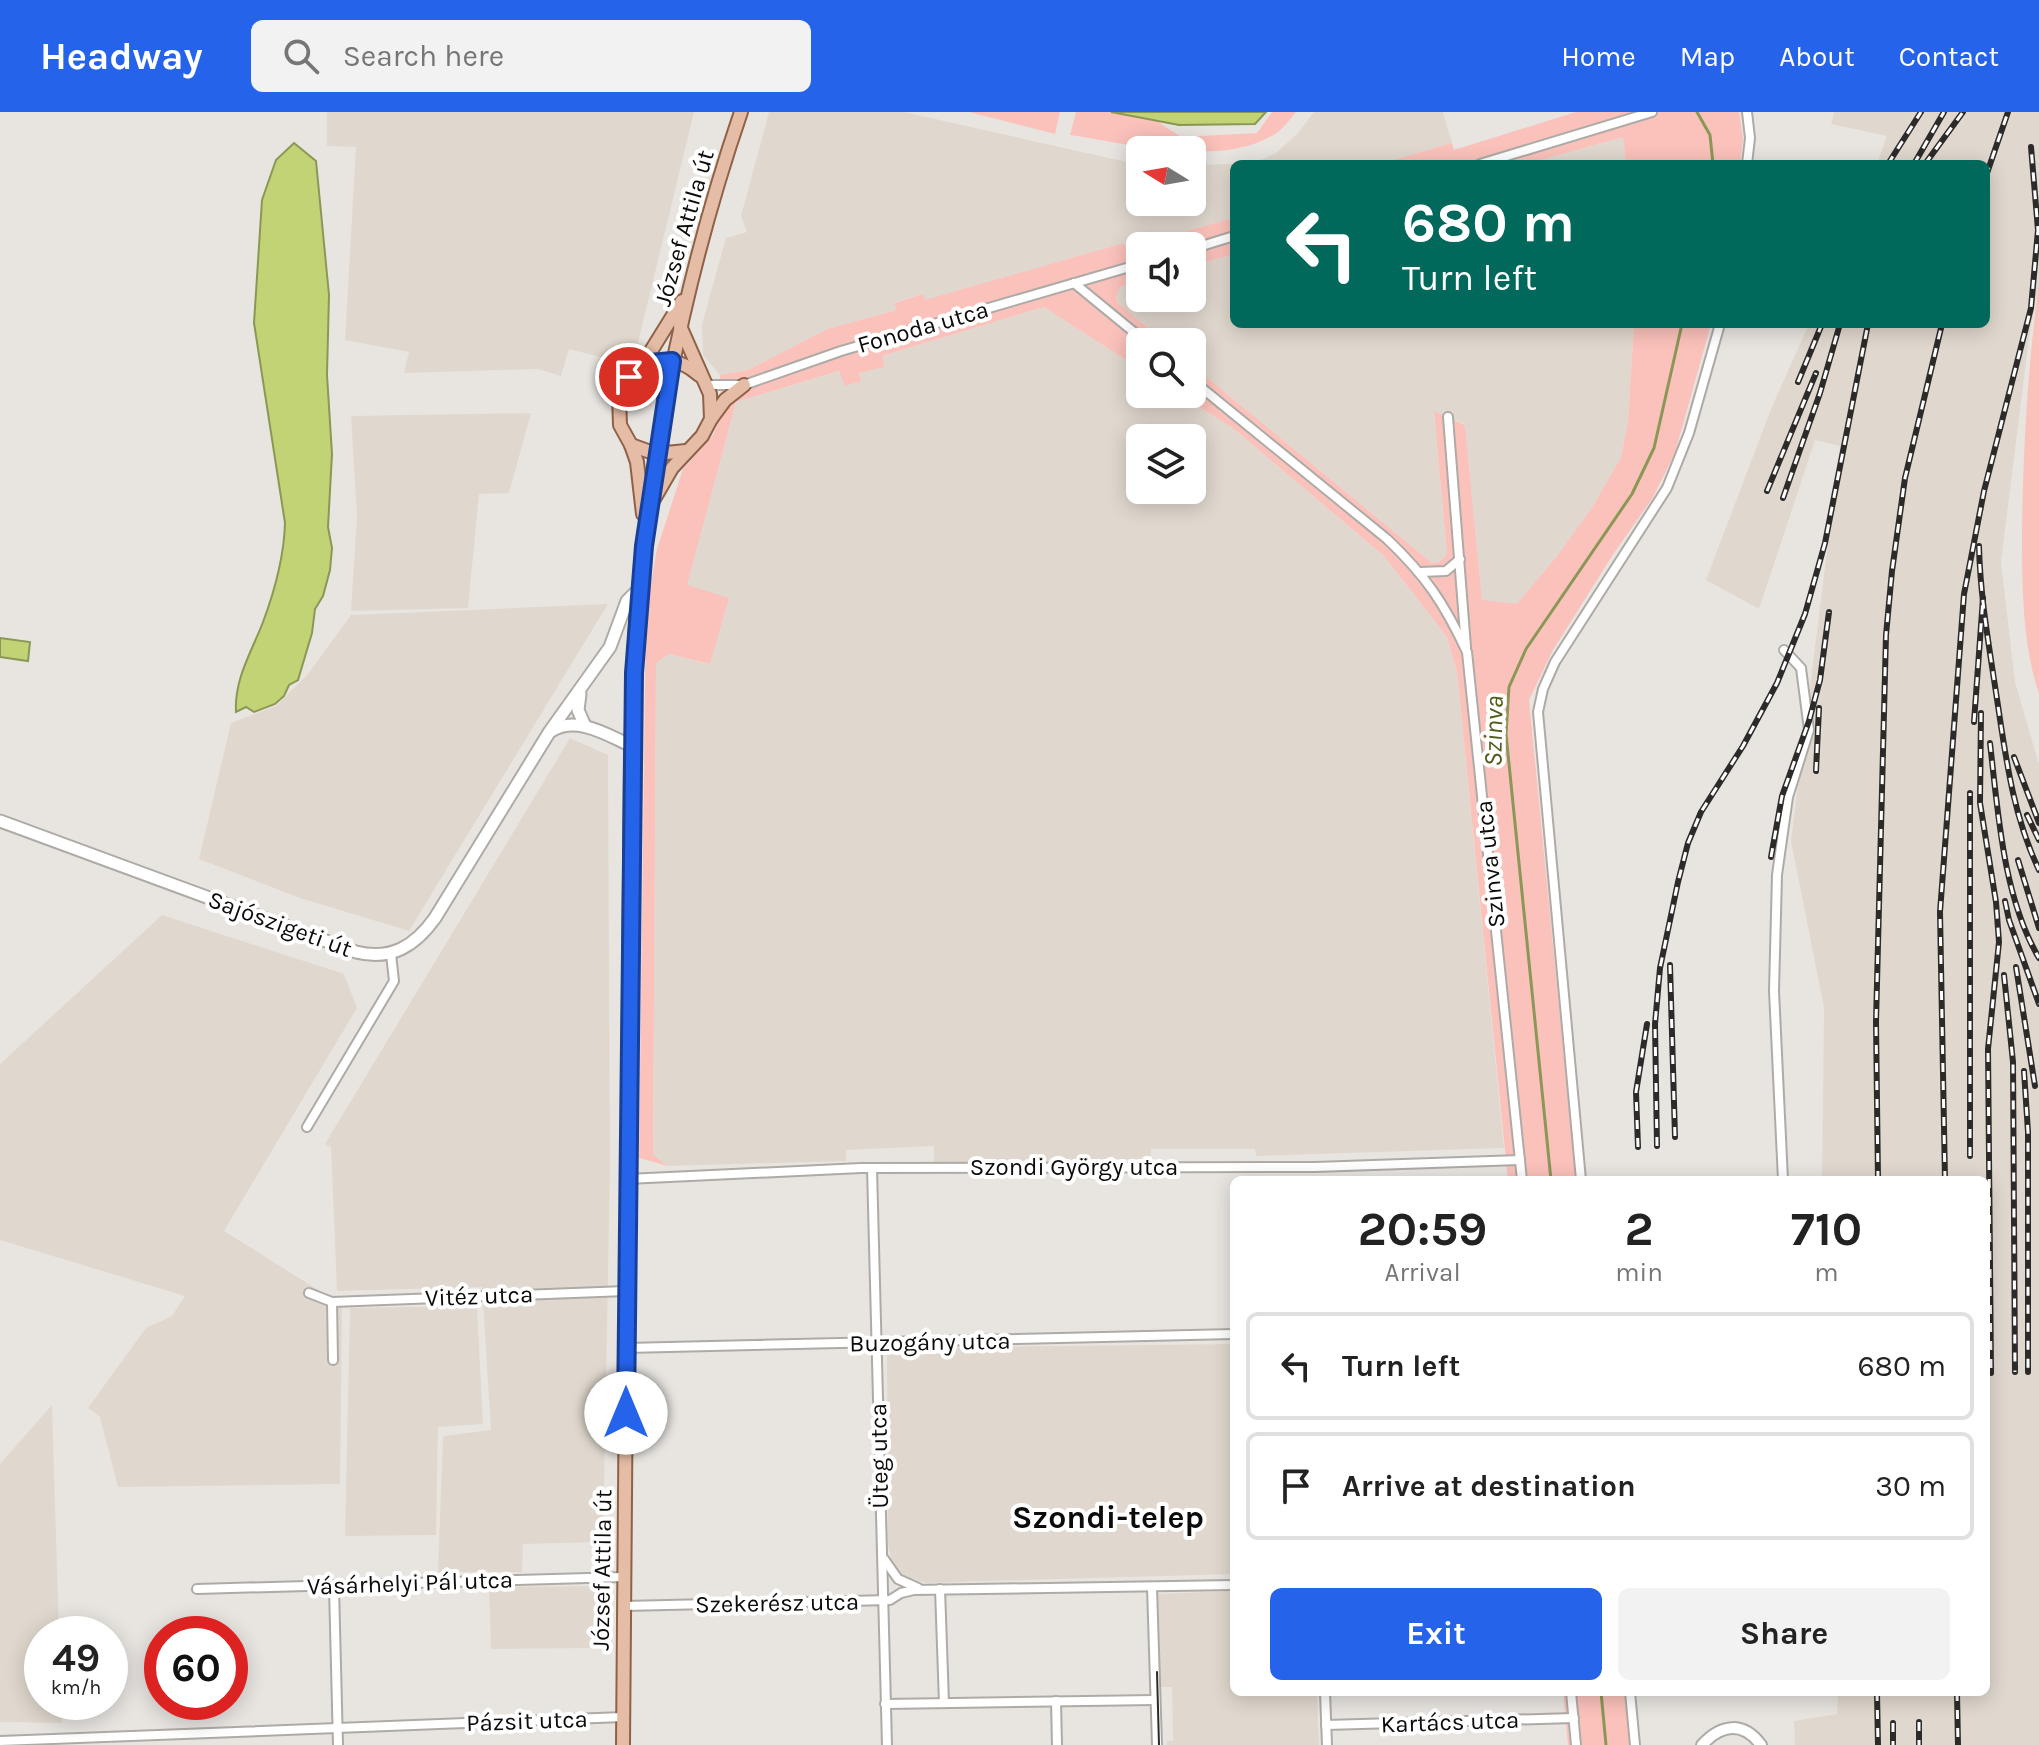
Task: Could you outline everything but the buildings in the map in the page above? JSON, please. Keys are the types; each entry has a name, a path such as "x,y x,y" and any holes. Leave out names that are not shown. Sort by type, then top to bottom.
{"main road":[{"name":"József Attila út","path":"623,1745 632,746 639,589 648,509 672,361 702,235 741,112"},
{"path":"646,529 638,471 631,445 620,425 618,405 623,385 651,351 687,294"},
{"path":"680,326 704,382 712,407 711,419"},
{"path":"636,370 650,363 672,361 692,369 704,382"},
{"path":"648,509 672,468 702,436 725,400 744,385"},
{"path":"631,445 656,454 687,450"},
{"path":"391,954 414,942 435,918 550,731 610,647 627,601 639,589"},
{"path":"581,690 578,710 585,726"},
{"path":"550,731 562,726 585,726 632,746"},
{"name":"Sajószigeti út","path":"0,821 356,952 373,956 391,954"}],"street":[{"path":"1493,160 1652,112"},
{"path":"1747,112 1750,138 1747,160"},
{"path":"1206,245 1230,237"},
{"name":"Fonoda utca","path":"704,382 744,385 826,356 1126,268"},
{"path":"1074,283 1129,328"},
{"path":"1581,1176 1538,724 1540,701 1555,662 1667,488 1689,433 1719,328"},
{"name":"Szinva utca","path":"1206,391 1387,539 1420,572 1451,618 1467,652 1522,1176"},
{"path":"1448,417 1467,652"},
{"path":"1420,572 1446,571 1460,559"},
{"path":"1783,1176 1774,991 1777,875 1783,822 1792,781 1809,730 1801,668 1784,650"},
{"path":"307,1127 394,981 391,954"},
{"name":"Szondi György utca","path":"627,1179 872,1168 1315,1167 1520,1160"},
{"path":"1315,1167 1315,1176"},
{"name":"Üteg utca","path":"872,1168 887,1745"},
{"name":"Vitéz utca","path":"309,1293 332,1302 626,1291"},
{"path":"332,1302 333,1360"},
{"name":"Buzogány utca","path":"626,1348 1230,1334"},
{"name":"Szekerész utca","path":"882,1546 886,1565 894,1575 911,1586 928,1590"},
{"name":"Vásárhelyi Pál utca","path":"197,1589 624,1577"},
{"name":"Szekerész utca","path":"624,1606 890,1600 905,1591 940,1589 1230,1585"},
{"path":"334,1587 338,1745"},
{"path":"1152,1587 1157,1745"},
{"path":"940,1589 944,1703"},
{"path":"1325,1696 1327,1745"},
{"path":"1571,1696 1576,1745"},
{"path":"1630,1696 1635,1745"},
{"path":"885,1704 1155,1700"},
{"path":"1056,1701 1057,1745"},
{"name":"Pázsit utca","path":"0,1741 623,1717"},
{"name":"Kartács utca","path":"1326,1725 1574,1718"},
{"path":"1702,1745 1723,1728 1731,1728 1747,1732 1761,1745"}],"shaded area":[{"path":"327,112 694,112 636,351 627,349 624,363 569,349 561,376 538,369 404,373 409,352 345,340 356,147 327,146"},
{"path":"769,112 904,112 1126,162 1126,216 1206,216 1206,165 1230,164 1230,219 1183,232 1126,232 1126,248 1124,243 924,301 922,294 895,302 897,310 827,329 748,370 720,375 703,355 702,324 726,238 747,232 741,216"},
{"path":"969,112 1060,112 1055,134"},
{"path":"1076,112 1111,112 1157,121 1180,136 1126,136 1126,144 1070,135"},
{"path":"1111,112 1266,112 1255,124 1179,125"},
{"path":"1272,112 1296,112 1278,132 1253,144 1206,152 1206,136 1200,136 1257,133"},
{"path":"1314,112 1443,112 1452,143 1393,160 1258,160 1276,153 1298,133"},
{"path":"1576,112 1739,112 1743,139 1740,160 1626,160 1623,137 1541,160 1393,160 1452,143 1454,150"},
{"path":"1834,112 2039,112 2039,284 2029,338 2001,562 2015,682 2039,764 2039,1745 1795,1745 1794,1721 1837,1714 1838,1696 1990,1696 1990,1176 1822,1176 1824,1008 1791,841 1840,446 1815,440 1759,609 1706,580 1771,409 1807,328 1990,328 1990,160 1878,160 1887,136 1831,124"},
{"path":"1623,137 1626,160 1541,160"},
{"path":"294,143 316,161 329,295 327,375 332,454 328,527 332,548 330,570 323,596 315,609 312,633 298,680 289,685 284,696 275,704 254,712 246,707 236,712 241,677 271,598 284,536 285,523 254,323 262,200 276,160"},
{"path":"1230,219 1230,255 1206,262 1206,232 1184,232"},
{"path":"1124,243 1126,285 1120,287 1116,297 1126,312 1148,328 1126,328 1126,360 1044,307 882,356 884,367 859,373 861,381 845,386 839,371 736,402 687,585 729,598 710,664 669,654 656,663 653,1155 668,1166 639,1158 646,611 657,549 683,469 713,435 722,414 720,375 748,370 827,329 897,310 894,303 923,294 925,300"},
{"path":"1230,255 1230,328 1634,328 1628,422 1621,457 1593,506 1517,605 1482,601 1465,424 1434,412 1447,554 1438,563 1432,563 1206,377 1206,328 1148,328 1129,312 1206,312 1206,262"},
{"path":"2039,282 2039,694 2026,634 2022,531 2027,406"},
{"path":"1126,285 1126,310 1116,297 1120,287"},
{"path":"1044,307 1126,360 1126,408 1201,408 1234,429 1384,556 1447,637 1457,672 1504,1148 1256,1156 1255,1149 1151,1149 1151,1159 934,1164 934,1146 846,1150 846,1161 668,1166 653,1155 656,662 669,654 709,664 686,586 736,402 840,371 861,381 859,374 882,356"},
{"path":"1634,328 1710,328 1675,453 1652,499 1553,650 1529,700 1576,1176 1508,1176 1457,672 1447,637 1384,556 1234,429 1201,408 1206,408 1206,377 1432,563 1438,563 1447,554 1434,411 1465,425 1482,600 1517,604 1593,506 1621,457 1628,422"},
{"path":"531,413 509,493 479,494 468,608 351,611 357,516 351,416"},
{"path":"608,604 409,931 300,898 199,859 231,723 276,706 308,674 351,615"},
{"path":"0,638 30,642 28,661 0,657"},
{"path":"570,738 608,755 610,1166 603,1542 523,1544 522,1572 438,1572 443,1436 491,1430 482,1287 337,1291 331,1147 325,1144"},
{"path":"162,915 344,974 357,1008 224,1231 342,1305 340,1484 118,1487 100,1417 88,1408 146,1328 172,1316 185,1296 0,1240 0,1064"},
{"path":"477,1306 483,1424 438,1427 436,1535 345,1536 350,1308"},
{"path":"1230,1344 1230,1574 926,1583 904,1576 892,1562 888,1544 887,1348"},
{"path":"52,1405 58,1616 24,1616 24,1720 62,1720 62,1723 0,1722 0,1464"},
{"path":"601,1586 601,1648 491,1649 489,1587"},
{"path":"1230,1591 1230,1696 1317,1696 1319,1745 1167,1745 1167,1741 1173,1741 1172,1687 1160,1687 1157,1594"},
{"path":"1563,1696 1625,1696 1630,1745 1568,1745"}],"waterway":[{"name":"Szinva","path":"1697,112 1710,135 1713,160"},
{"name":"Szinva","path":"1551,1176 1506,734 1509,687 1526,649 1632,494 1654,448 1681,328"},
{"name":"Szinva","path":"1601,1696 1606,1745"}],"tram line":[{"path":"1157,1672 1159,1745"}],"railway":[{"path":"1891,160 1921,112"},
{"path":"1916,160 1944,112"},
{"path":"1928,160 1963,112"},
{"path":"1990,164 2008,112"},
{"path":"1945,1176 1940,912 1964,594 1984,491 2031,308 2038,230 2031,147"},
{"path":"1798,382 1820,328"},
{"path":"1783,498 1839,328"},
{"path":"1657,1146 1655,1024 1660,968 1688,843 1701,812 1743,746 1777,683 1805,614 1825,543 1867,328"},
{"path":"1878,1176 1876,1022 1886,635 1905,478 1941,328"},
{"path":"1767,491 1816,373"},
{"path":"1979,546 1985,616 2006,757 2015,803 2039,870"},
{"path":"1974,722 1983,598"},
{"path":"1771,857 1782,796 1820,680 1829,612"},
{"path":"1816,771 1819,708"},
{"path":"1981,713 1980,803 1996,902 1999,942 1988,1049 1989,1176"},
{"path":"1990,743 2010,881 2017,908 2039,958"},
{"path":"2014,757 2039,823"},
{"path":"1970,793 1970,1156"},
{"path":"2027,815 2039,840"},
{"path":"2018,860 2039,928"},
{"path":"2005,901 2039,1004"},
{"path":"1670,965 1675,1137"},
{"path":"2016,967 2035,1086"},
{"path":"2004,975 2013,1062 2015,1372"},
{"path":"1638,1147 1636,1092 1647,1024"},
{"path":"2024,1071 2028,1132 2028,1372"},
{"path":"1990,1265 1991,1373"},
{"path":"1877,1696 1878,1745"},
{"path":"1957,1696 1958,1745"},
{"path":"1919,1722 1919,1745"},
{"path":"1893,1723 1893,1745"}],"district":[{"name":"Szondi-telep","path":"1108,1517"}],"route":[{"path":"626,1413 631,750 637,602 658,439 672,361 650,363 629,377"}]}
